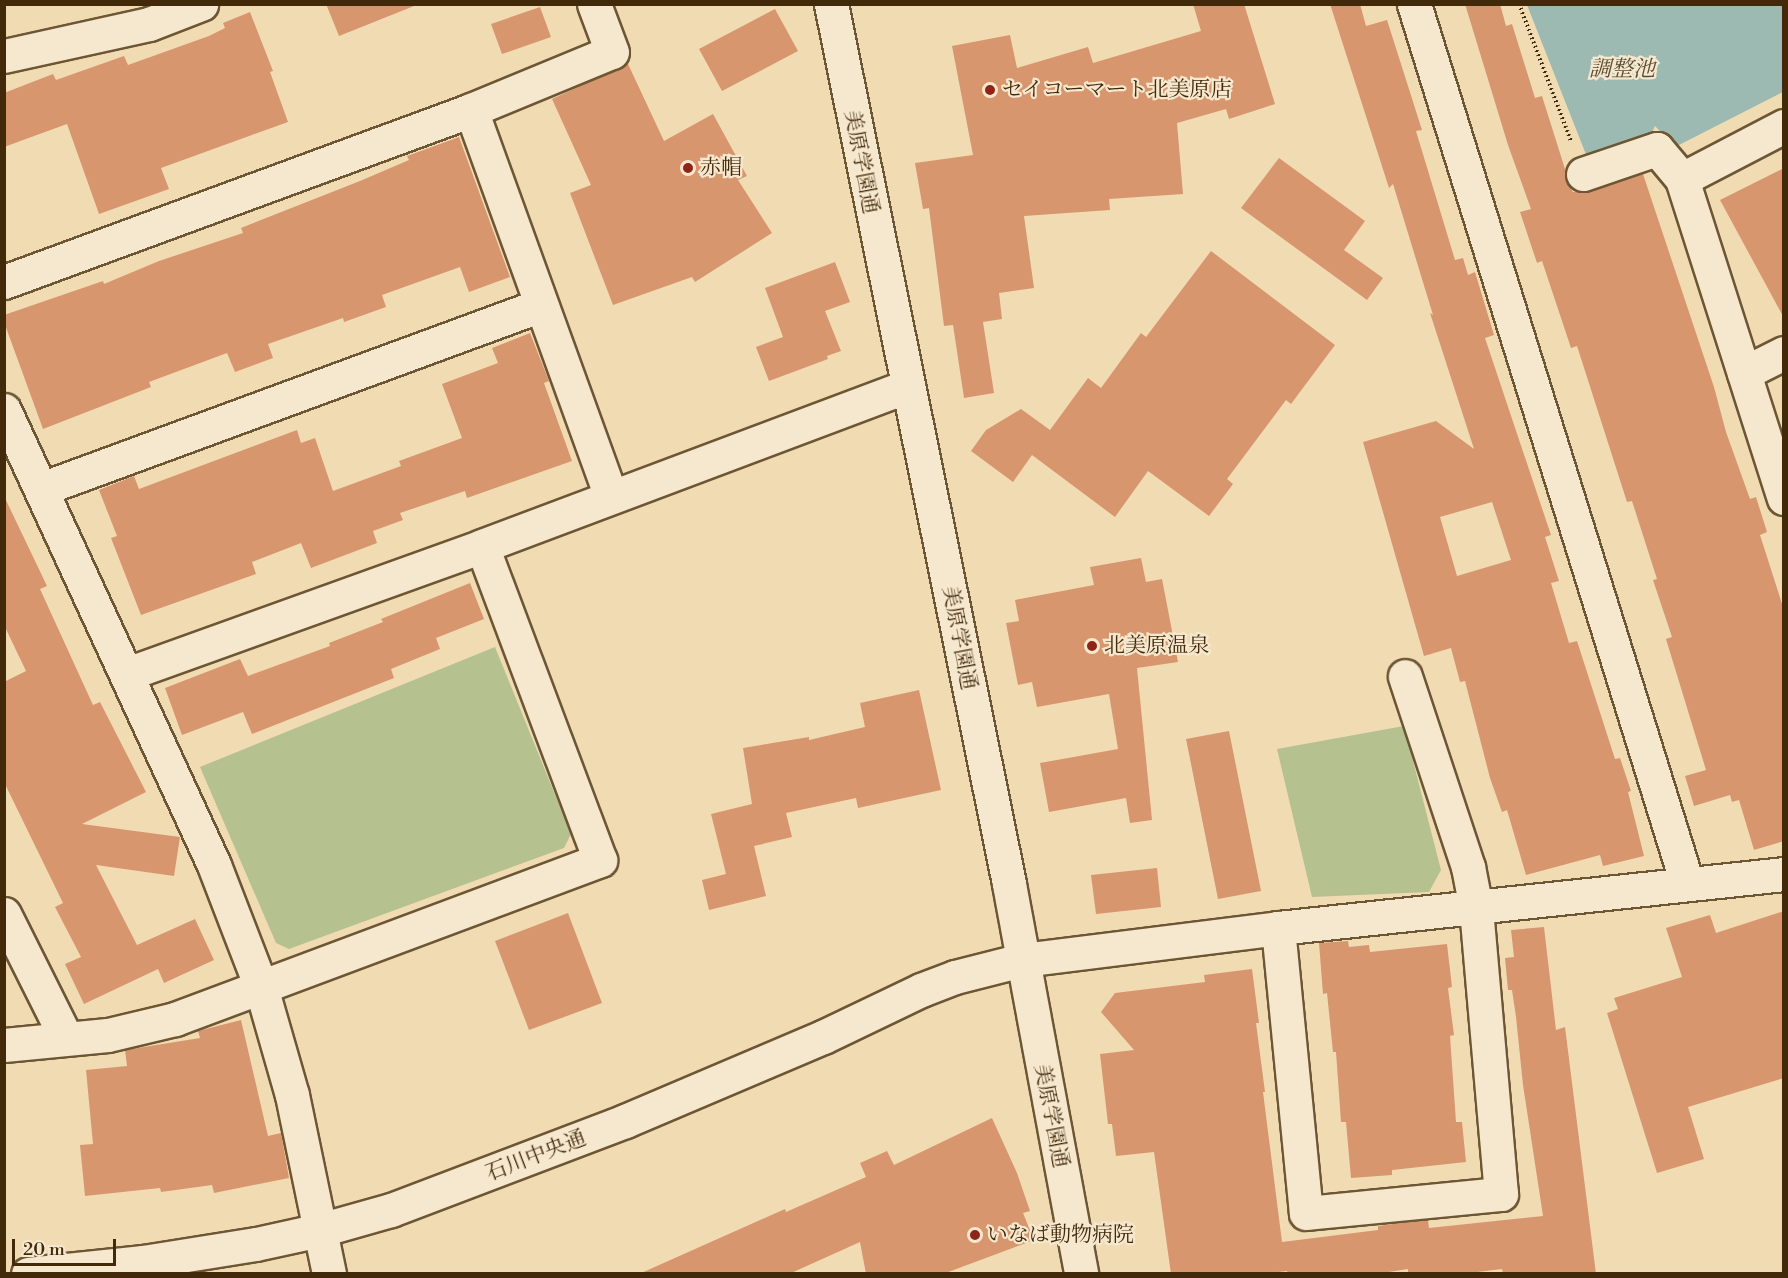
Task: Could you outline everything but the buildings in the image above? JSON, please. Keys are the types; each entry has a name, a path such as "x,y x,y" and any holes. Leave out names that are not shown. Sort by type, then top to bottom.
{"street":[{"path":"4,56 149,24 201,4"},
{"path":"4,282 471,110 612,52 594,4"},
{"name":"美原学園通","path":"831,4 874,230 908,386 1022,960 1081,1274"},
{"path":"1414,4 1687,883"},
{"path":"471,110 611,496"},
{"path":"1682,179 1784,126"},
{"path":"1583,174 1657,149 1682,179 1784,498"},
{"path":"41,489 541,305"},
{"path":"1744,373 1784,352"},
{"path":"127,674 482,546 908,386"},
{"path":"4,410 214,865 261,987 292,1095 329,1274"},
{"path":"4,1044 108,1035 175,1019 600,860 482,546"},
{"path":"1278,928 1306,1213 1501,1194 1476,908 1468,867 1405,676"},
{"name":"石川中央通","path":"28,1274 143,1262 321,1230 391,1210 647,1112 823,1037 921,990 956,977 1022,960 1278,928 1784,874"},
{"path":"4,914 66,1038"}],"path":[{"path":"1519,4 1583,174"}],"green space":[{"path":"495,647 571,834 564,848 289,949 276,943 200,767"},
{"path":"1404,726 1441,870 1429,892 1312,897 1277,749"}],"water":[{"name":"調整池","path":"1527,5 1783,5 1783,92 1675,147 1655,126 1650,137 1587,157"}],"place":[{"name":"セイコーマート北美原店","path":"990,90"},
{"name":"赤帽","path":"688,168"},
{"name":"北美原温泉","path":"1092,646"},
{"name":"いなば動物病院","path":"975,1235"}]}
